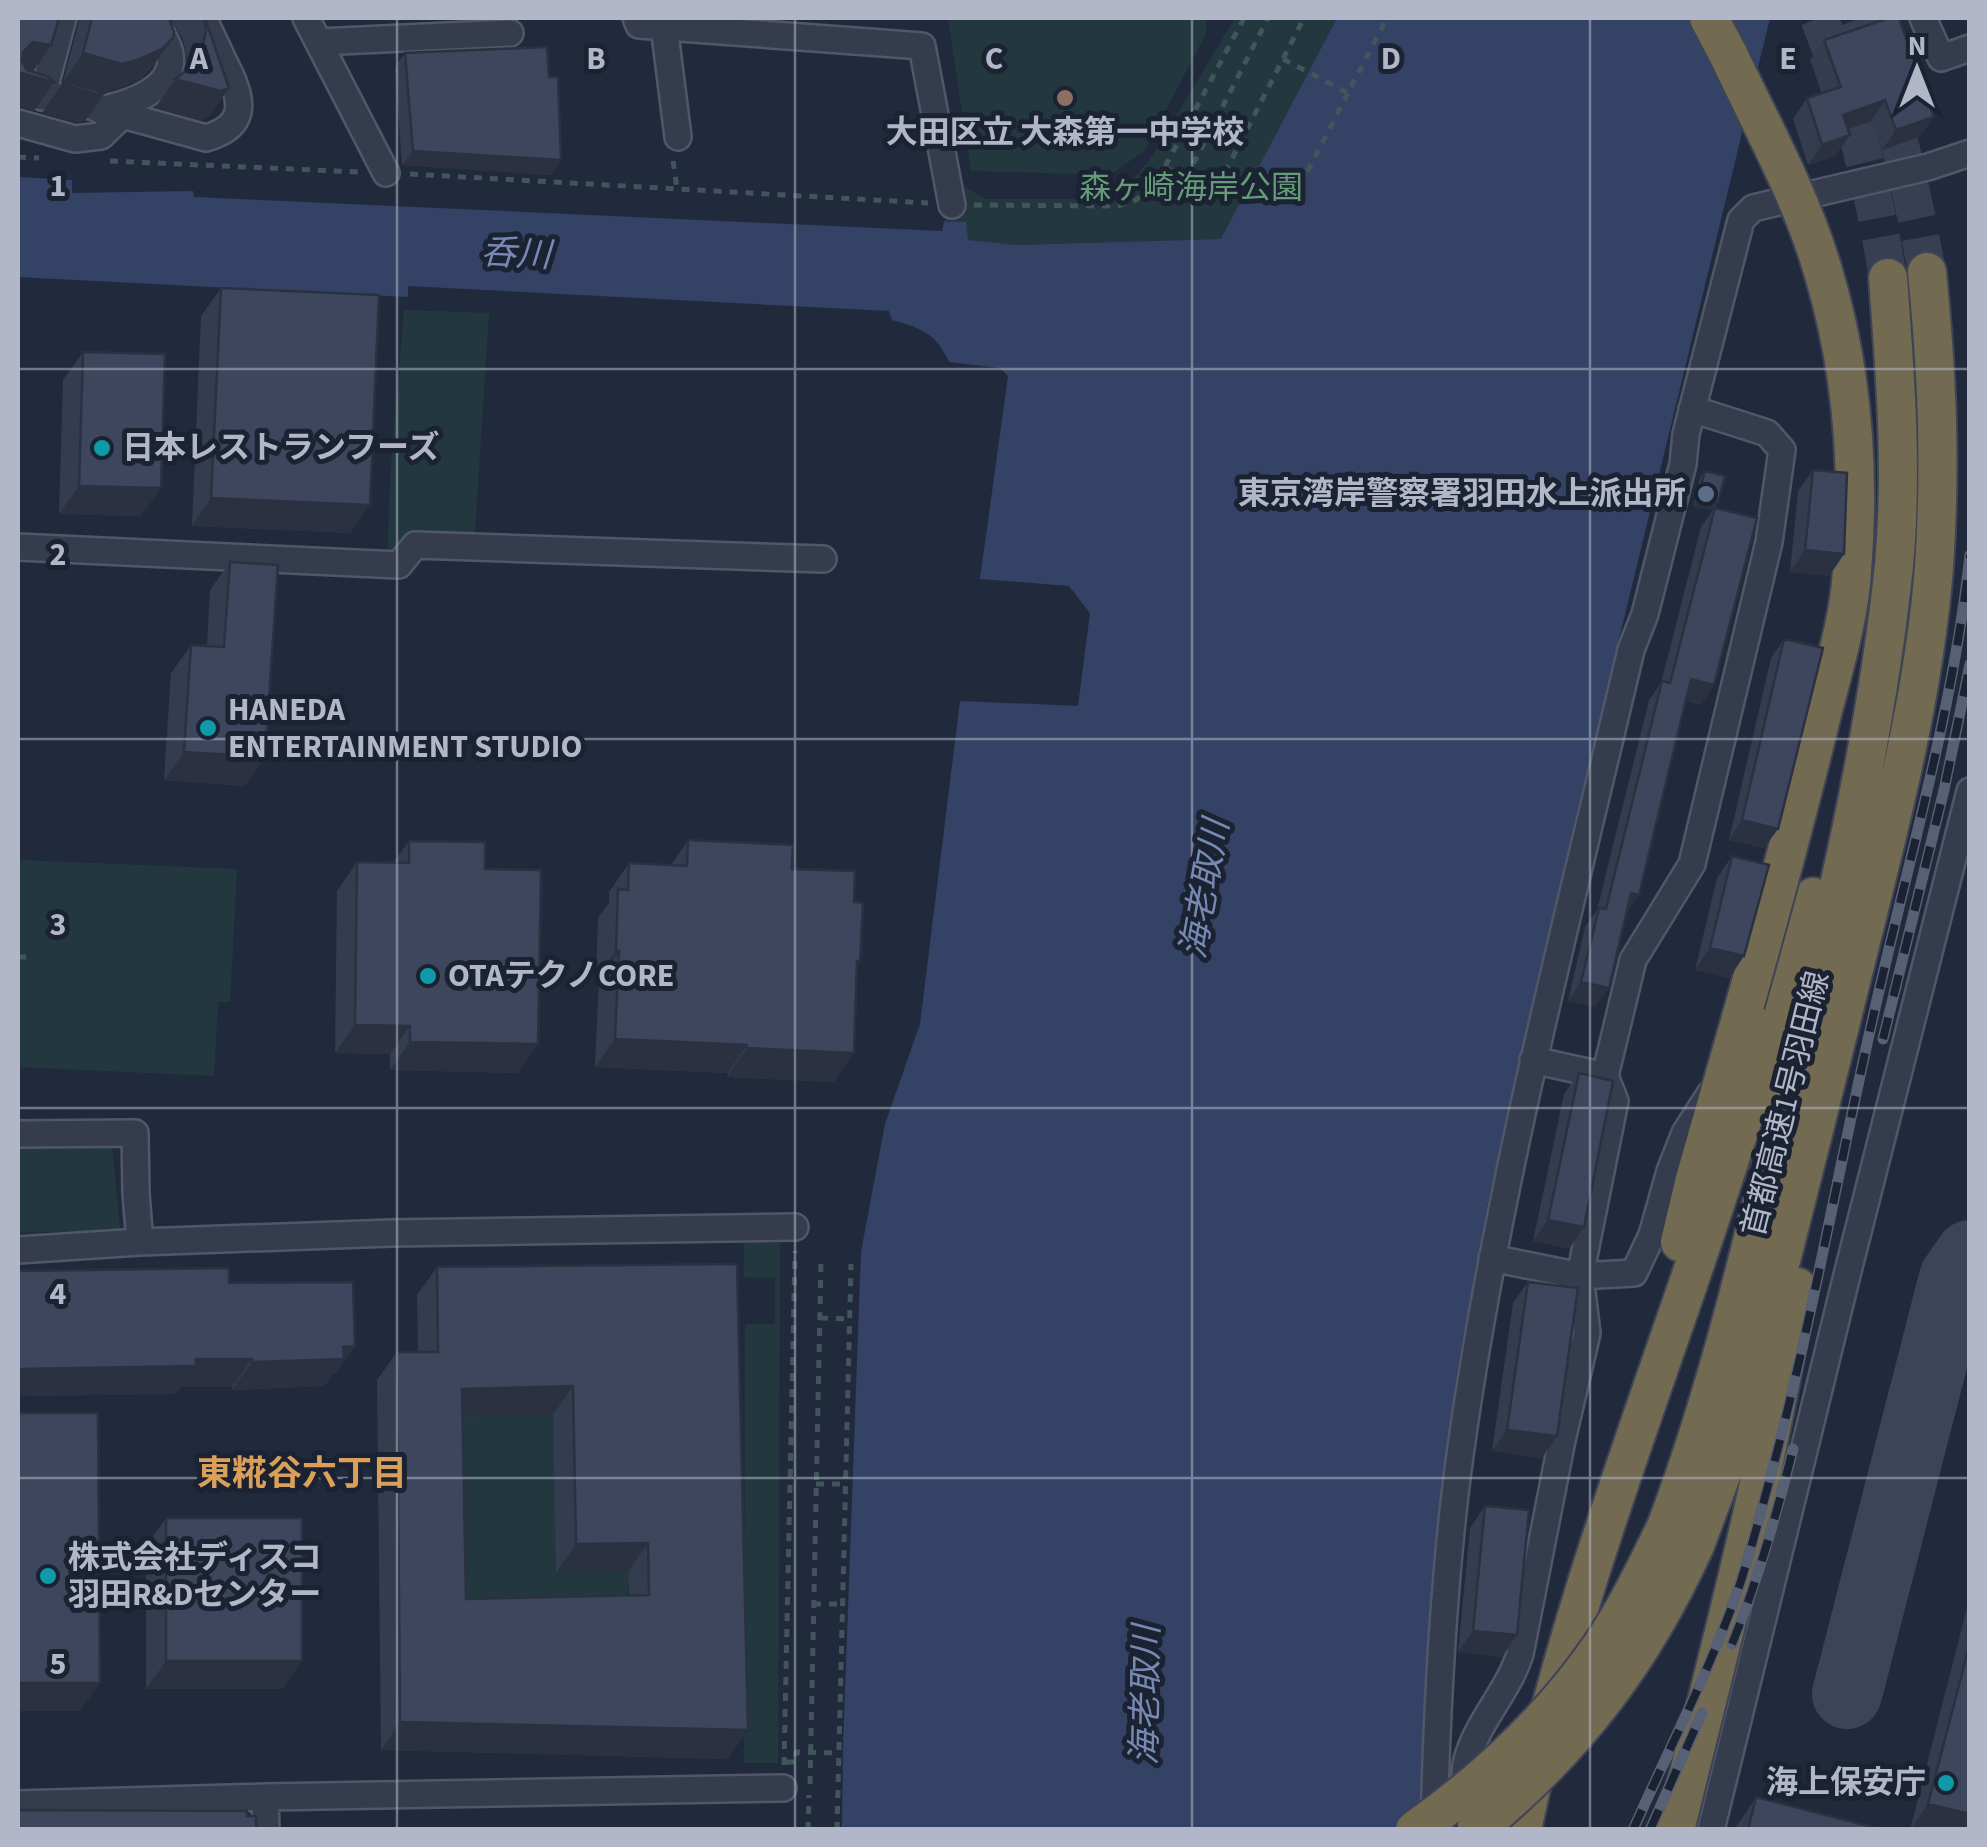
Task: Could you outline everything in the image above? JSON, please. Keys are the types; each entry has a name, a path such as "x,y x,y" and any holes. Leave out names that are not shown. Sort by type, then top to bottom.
{"highway":[{"path":"1631,1449 1695,1179 1787,853 1840,642 1852,574 1853,434 1844,354 1823,270 1795,195 1708,18"},
{"name":"首都高速1号羽田線","path":"1415,1830 1486,1775 1570,1687 1681,1536 1724,1468 1752,1378 1834,1052 1901,772 1923,659 1934,569 1939,468 1937,375 1927,272"},
{"name":"首都高速1号羽田線","path":"1476,1830 1543,1771 1599,1708 1659,1619 1681,1536 1688,1470 1750,1250 1816,984 1867,750 1894,562 1898,474 1888,278"},
{"path":"1522,1830 1536,1761 1584,1590 1728,1169 1822,870 1883,650"},
{"path":"1675,1830 1787,1352 1834,1052"}],"street":[{"path":"26,91 63,18"},
{"path":"26,91 96,111 118,106 159,87 169,75 171,55 162,31 142,18"},
{"path":"26,91 206,138 220,134 234,123 240,110 239,94 203,18"},
{"path":"306,18 386,173"},
{"path":"636,18 639,25 922,46 952,205"},
{"path":"1923,18 1941,58 1970,48"},
{"path":"664,26 678,136"},
{"path":"318,42 510,33"},
{"path":"18,122 76,139 101,136 146,94"},
{"path":"1434,1830 1446,1590 1458,1474 1492,1258 1533,1060 1631,650 1645,614 1741,220 1753,208 1970,154"},
{"path":"1461,1830 1466,1763 1514,1674 1520,1654 1587,1333 1580,1276 1615,1102 1605,1076 1632,960 1692,864 1770,542 1782,450 1767,433 1692,410"},
{"path":"18,547 399,565 415,544 823,559"},
{"path":"1711,1830 1970,791"},
{"path":"1533,1060 1605,1076"},
{"path":"1492,1258 1580,1276 1634,1273 1652,1235 1685,1133 1726,1070"},
{"path":"18,1134 135,1132 140,1232"},
{"path":"18,1250 140,1232 796,1227"},
{"path":"18,1804 783,1788"},
{"path":"265,1796 266,1830"}],"path":[{"path":"386,173 952,205 1118,206 1136,200 1159,178 1244,18"},
{"path":"1186,178 1268,18"},
{"path":"1165,167 1214,194 1304,18"},
{"path":"1293,200 1387,18"},
{"path":"1283,59 1348,92"},
{"path":"18,957 30,957"},
{"path":"783,1788 796,1227"},
{"path":"808,1830 821,1262"},
{"path":"836,1830 850,1264"},
{"path":"820,1318 850,1318"},
{"path":"816,1484 846,1484"},
{"path":"814,1604 844,1604"},
{"path":"796,1762 796,1752 839,1753"}],"green space":[{"name":"大田区立 大森第一中学校","path":"948,18 1205,18 1207,32 1144,151 1110,175 971,171"},
{"name":"森ヶ崎海岸公園","path":"1235,18 1337,18 1222,239 1018,245 967,240 966,223 944,222 958,184 986,199 1109,199 1126,189 1152,156"},
{"path":"404,310 489,313 474,547 387,564 391,464"},
{"path":"20,860 237,869 230,1002 218,1002 214,1076 18,1067"},
{"path":"112,1145 121,1237 80,1231 18,1233 18,1146"},
{"path":"744,1243 780,1243 778,1763 744,1763 745,1324 775,1324 775,1278 744,1277"},
{"path":"553,1415 557,1573 628,1572 629,1624 446,1627 442,1417"}],"water":[{"path":"1337,18 1770,18 1575,820 1488,1202 1457,1372 1442,1498 1424,1716 1423,1829 842,1829 861,1252 885,1124 920,1024 960,701 1078,706 1090,613 1069,586 980,579 1008,376 1000,368 949,362 933,338 892,320 889,311 408,286 408,297 18,277 18,177 72,180 72,193 193,191 194,197 942,231 944,222 966,222 968,240 1018,245 1221,239"}],"building":[{"path":"18,18 59,18 51,45 33,42 23,52 22,61 27,70 54,82 18,72"},
{"path":"92,18 169,18 173,38 162,49 122,64 83,53"},
{"path":"204,18 229,88 220,91 175,79 201,54"},
{"path":"1899,18 1934,117 1896,130 1885,100 1843,115 1850,135 1822,145 1807,98 1841,87 1824,40"},
{"path":"547,47 549,77 558,77 561,160 413,151 405,53"},
{"path":"69,83 105,93 62,84"},
{"path":"221,288 379,295 370,505 211,498"},
{"name":"日本レストランフーズ","path":"83,352 165,354 161,488 79,486"},
{"path":"1813,470 1847,473 1844,554 1805,550"},
{"path":"1705,471 1725,476 1718,503 1698,498"},
{"path":"1715,508 1757,518 1714,685 1691,679 1639,895 1631,893 1609,988 1581,982 1599,908 1606,909 1662,681 1670,683"},
{"name":"HANEDA ENTERTAINMENT STUDIO","path":"230,562 278,565 265,757 184,752 191,645 224,647"},
{"path":"1784,639 1823,648 1778,829 1742,820"},
{"path":"688,840 793,845 792,869 855,871 854,902 863,903 854,1053 615,1039 618,889 628,890 629,863 687,866"},
{"name":"OTAテクノCORE","path":"409,841 485,842 485,869 541,870 538,1044 410,1042 410,1026 355,1025 357,862 409,863"},
{"path":"1732,856 1769,865 1744,956 1710,948"},
{"path":"1579,1073 1613,1081 1584,1227 1548,1220"},
{"path":"737,1264 748,1730 400,1722 397,1352 438,1352 437,1267","holes":["573,1386 576,1544 648,1543 649,1595 466,1599 462,1389"]},
{"path":"229,1268 229,1283 353,1282 355,1346 343,1347 344,1359 196,1359 196,1366 18,1369 18,1271"},
{"path":"1528,1282 1578,1288 1557,1436 1507,1430"},
{"name":"株式会社ディスコ 羽田R&Dセンター","path":"18,1413 98,1413 100,1683 18,1683"},
{"path":"1485,1506 1529,1510 1517,1635 1473,1631"},
{"path":"166,1518 302,1518 302,1661 166,1661"},
{"path":"1970,1643 1970,1814 1928,1804"},
{"path":"1756,1797 1884,1830 1748,1830"},
{"path":"18,1810 247,1811 247,1816 256,1816 256,1830 18,1830"}],"taxiway":[{"path":"1847,1694 1954,1278 1970,1255"}],"tunnel":[{"path":"1819,18 1861,146 1888,278"},
{"path":"1860,18 1900,143 1927,272"}],"railway":[{"path":"1633,1830 1728,1618 1776,1456 1941,728 1970,555"},
{"path":"1883,1039 1944,790 1970,664"},
{"path":"1732,1644 1766,1548 1793,1449"},
{"path":"1650,1830 1702,1713"}],"place":[{"name":"大田区立 大森第一中学校","path":"1065,98"},
{"name":"日本レストランフーズ","path":"102,448"},
{"name":"東京湾岸警察署羽田水上派出所","path":"1706,494"},
{"name":"HANEDA ENTERTAINMENT STUDIO","path":"208,728"},
{"name":"OTAテクノCORE","path":"428,976"},
{"name":"株式会社ディスコ 羽田R&Dセンター","path":"48,1576"},
{"name":"海上保安庁","path":"1946,1783"}],"district":[{"name":"東糀谷六丁目","path":"302,1474"}],"water label":[{"name":"呑川","path":"516,254"},
{"name":"海老取川","path":"1205,889"},
{"name":"海老取川","path":"1146,1695"}]}
